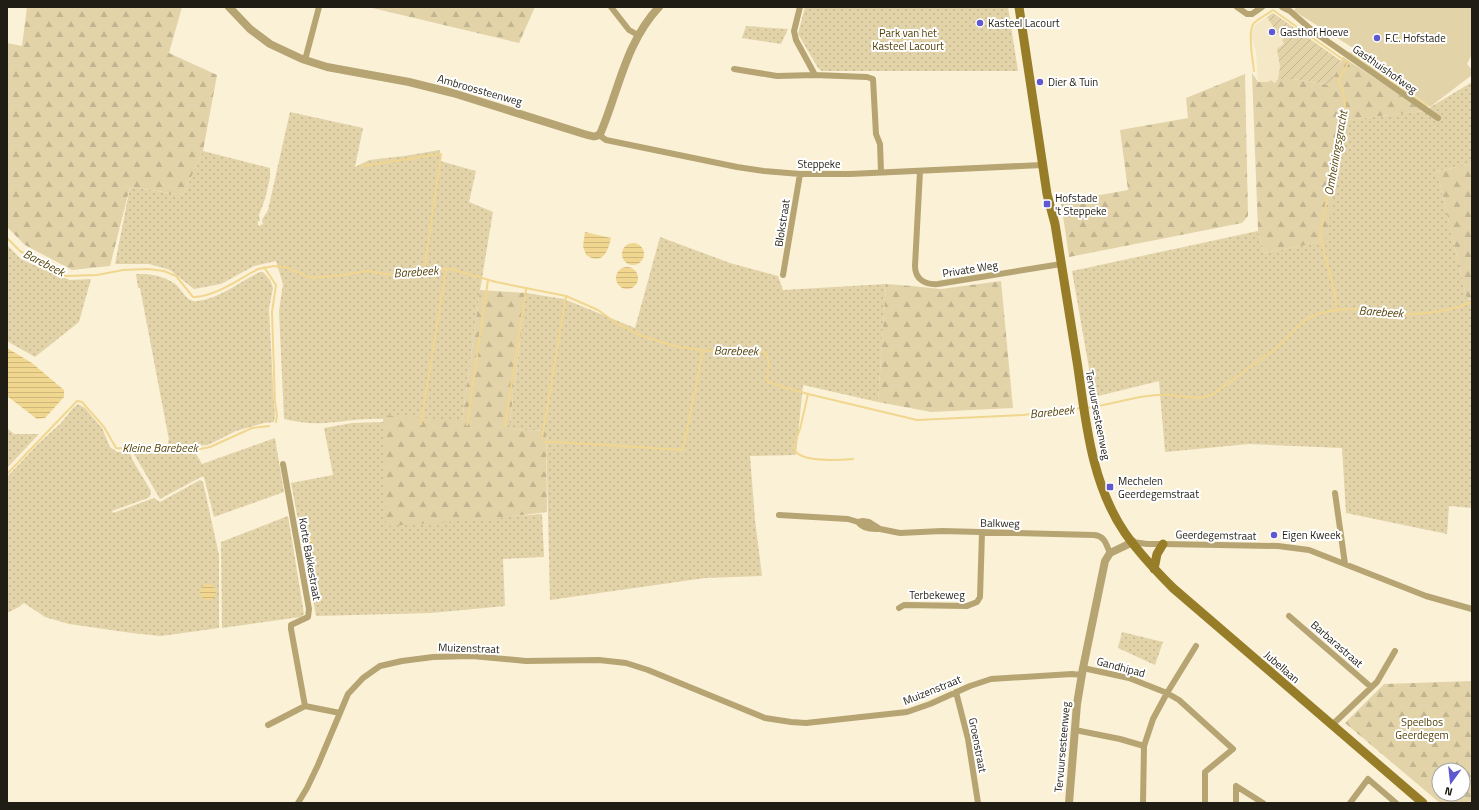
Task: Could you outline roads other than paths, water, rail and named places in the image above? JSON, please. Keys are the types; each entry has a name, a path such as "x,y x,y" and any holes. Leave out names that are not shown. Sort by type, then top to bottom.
{"main road":[{"name":"Tervuursesteenweg","path":"1019,7 1042,165 1049,207 1055,224 1085,417 1098,477 1114,513 1125,533 1133,542"},
{"name":"Jubellaan","path":"1133,542 1154,569 1190,603 1423,803"},
{"path":"1154,569 1157,553 1163,544"}],"street":[{"name":"Ambroossteenweg","path":"229,7 250,29 270,44 305,60 328,67 453,92 584,134 595,136 599,135"},
{"path":"305,60 319,7"},
{"path":"611,7 629,30 638,35"},
{"path":"599,135 604,126 630,52 638,35 660,7"},
{"path":"800,7 794,31 795,36 797,43 815,76"},
{"path":"1237,7 1247,14 1252,14 1262,7"},
{"path":"1244,7 1247,14"},
{"name":"Gasthuishofweg","path":"1282,7 1291,9 1314,32 1438,118"},
{"path":"734,69 777,76 872,78 876,134 880,144 881,172"},
{"name":"Steppeke","path":"599,135 606,140 737,167 800,174 920,171 1042,165"},
{"name":"Private Weg","path":"920,171 915,266 916,274 921,281 929,284 938,284 1061,264"},
{"name":"Blokstraat","path":"783,274 800,174"},
{"name":"Korte Bakkestraat","path":"283,464 309,609 308,617 291,625 305,706"},
{"path":"1335,493 1345,564"},
{"name":"Balkweg","path":"779,515 848,519 858,522 863,521 868,522 880,529 900,533 982,532 1094,534 1104,539 1110,553"},
{"name":"Terbekeweg","path":"898,608 904,605 967,606 978,602 980,597 982,532"},
{"path":"1110,553 1133,542"},
{"name":"Geerdegemstraat","path":"1133,542 1147,544 1278,546 1308,550 1426,596 1472,609"},
{"name":"Tervuursesteenweg","path":"1069,803 1082,671 1105,561 1110,553"},
{"name":"Barbarastraat","path":"1289,616 1371,687"},
{"path":"1143,803 1144,746 1153,719 1196,646"},
{"path":"1332,725 1377,682 1395,651"},
{"name":"Muizenstraat","path":"298,803 307,788 348,694 363,678 380,666 402,661 433,657 472,656 526,661 600,660 626,663 714,696 765,718 791,722 818,722 907,712 956,692 991,680 1072,674 1082,671"},
{"name":"Gandhipad","path":"1082,671 1129,678 1167,693 1179,700 1233,749 1205,772 1205,803"},
{"name":"Groenstraat","path":"956,692 968,739 978,803"},
{"path":"268,725 305,706 340,713"},
{"path":"1075,730 1120,739 1144,746"},
{"path":"1350,803 1368,779 1396,803"},
{"path":"1236,803 1236,786 1263,803"}],"waterway":[{"name":"Omheiningsgracht","path":"1254,71 1251,39 1252,27 1256,21 1273,10 1348,63 1339,79 1339,85 1343,89 1345,105 1320,236 1334,290 1337,311"},
{"path":"1351,53 1427,106"},
{"path":"362,166 441,154 424,272"},
{"name":"Barebeek","path":"7,238 20,251 66,276 97,275 123,270 148,269 164,271 176,276 193,297 218,291 258,269 274,266 288,268 311,278 367,271 398,276 451,269 496,282 566,296 598,310 616,323 642,336 678,347 728,353 765,352 769,362 767,381 808,394 917,420 1023,415 1081,408"},
{"path":"264,267 276,285 272,312 275,402 277,416 276,422"},
{"path":"421,424 446,269"},
{"path":"467,425 488,280"},
{"path":"505,427 526,289"},
{"path":"542,438 566,296"},
{"name":"Barebeek","path":"1086,408 1148,396 1169,395 1192,398 1209,396 1283,343 1304,321 1326,312 1349,309 1391,314 1424,313 1453,308 1472,302"},
{"path":"544,442 683,450 703,351"},
{"path":"808,394 800,429 794,445 795,451 801,456 813,459 853,459"},
{"name":"Kleine Barebeek","path":"7,474 77,401 82,402 104,427 116,448 161,451 186,447 200,449 210,447 252,428 269,426"}],"place":[{"name":"Kasteel Lacourt","path":"980,23"},
{"name":"Gasthof Hoeve","path":"1272,32"},
{"name":"F.C. Hofstade","path":"1377,38"},
{"name":"Dier & Tuin","path":"1040,82"},
{"name":"Hofstade 't Steppeke","path":"1047,204"},
{"name":"Mechelen Geerdegemstraat","path":"1110,487"},
{"name":"Eigen Kweek","path":"1274,535"}],"park label":[{"name":"Park van het Kasteel Lacourt","path":"908,39"},
{"name":"Speelbos Geerdegem","path":"1422,728"}]}
